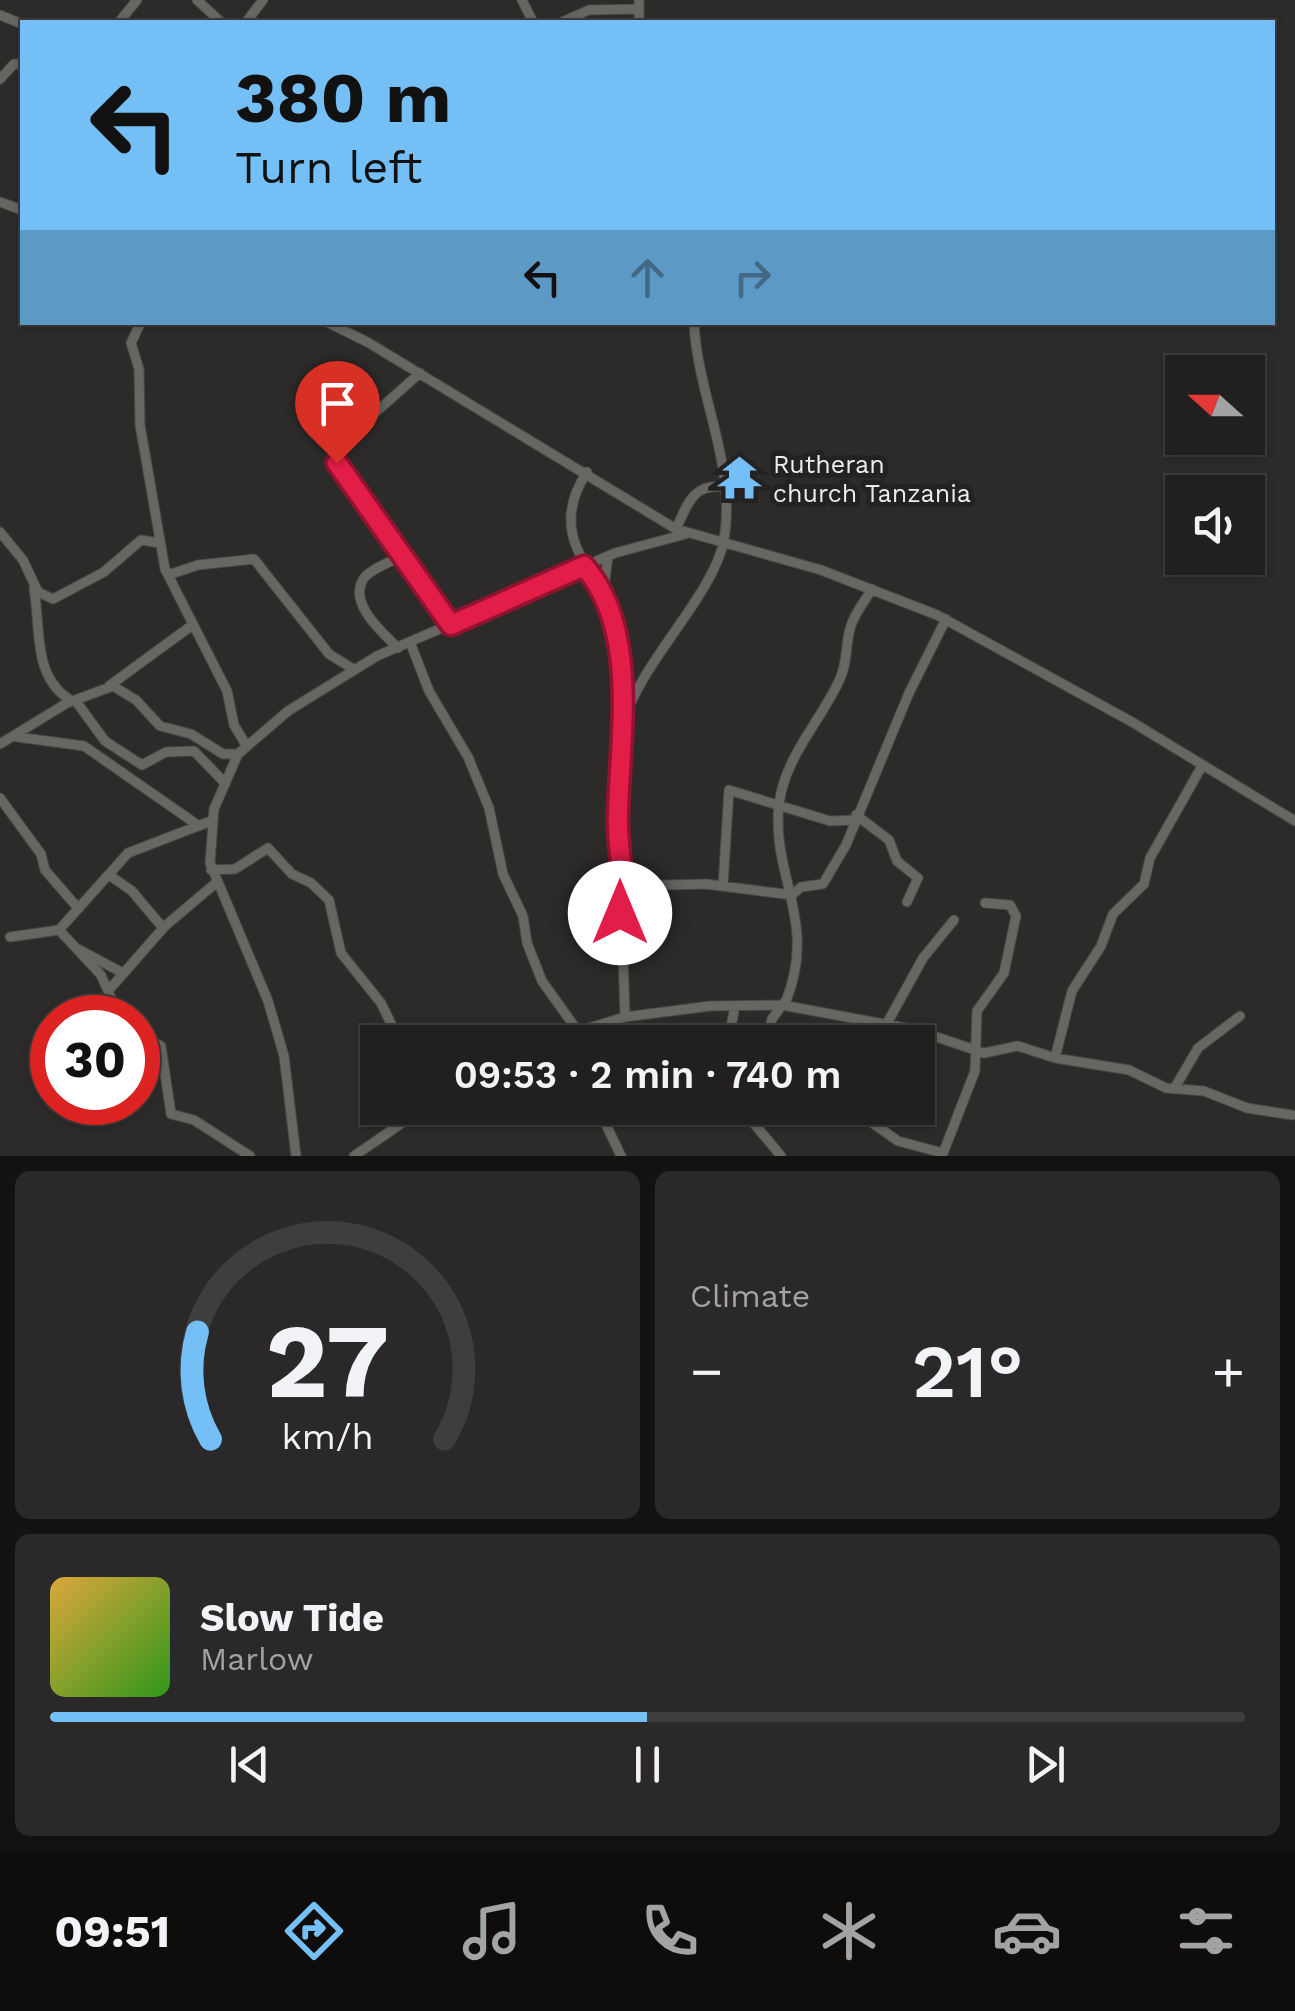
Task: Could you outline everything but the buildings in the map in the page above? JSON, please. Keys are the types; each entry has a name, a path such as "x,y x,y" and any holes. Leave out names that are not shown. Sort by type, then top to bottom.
{"street":[{"path":"120,20 137,0"},
{"path":"197,0 219,20"},
{"path":"248,20 263,0"},
{"path":"566,20 589,10 638,5"},
{"path":"0,78 14,64 20,64"},
{"path":"139,325 131,343 139,369 140,426 159,543 168,575 226,691 234,725 246,745"},
{"path":"333,325 587,472 676,529 872,588 946,619 1295,820"},
{"path":"622,723 666,639 714,568 723,544 725,487 712,405 696,359 694,325"},
{"path":"420,373 392,394 334,455 400,557 451,625"},
{"path":"587,472 570,514 574,546 584,566 604,588"},
{"path":"676,529 695,491 708,485 725,487"},
{"path":"0,532 23,560 33,585 45,674 56,692 74,701 105,741 142,765 166,752 196,751 223,780"},
{"path":"296,1156 277,1031 262,982 211,870 211,821 223,780 238,754 288,710 354,669 608,556 687,534"},
{"path":"33,585 53,599 104,572 140,540 159,543"},
{"path":"608,556 604,588 623,655 618,813 625,1017"},
{"path":"398,648 366,612 362,585 366,576 400,557"},
{"path":"168,575 212,563 254,559 329,654 354,669"},
{"path":"771,1025 782,1005 800,943 779,841 779,802 798,749 840,681 848,658 850,629 872,588"},
{"path":"792,895 798,888 826,881 946,619"},
{"path":"0,744 74,701 109,686 191,626"},
{"path":"410,642 430,691 468,757 490,808 502,874 523,916 526,943 542,980 574,1025"},
{"path":"109,686 129,694 160,726 190,734 222,754 238,754"},
{"path":"14,737 84,746 199,826"},
{"path":"1055,1058 1068,997 1102,946 1114,914 1144,884 1150,858 1202,766"},
{"path":"723,885 726,792 731,789 838,822 855,818 889,840 897,861 918,878 908,902"},
{"path":"0,798 41,854 45,870 76,907"},
{"path":"10,936 59,930 76,907 134,850 211,821"},
{"path":"211,870 234,869 268,848 292,874 311,882 330,904 342,954 381,1004 392,1025"},
{"path":"109,875 132,891 163,928"},
{"path":"108,991 163,928 217,882"},
{"path":"622,886 723,885 792,895"},
{"path":"875,1125 898,1142 942,1154 975,1071 978,1011 1004,974 1016,916 1010,905 984,903"},
{"path":"595,1025 625,1017 782,1005 886,1025 923,958 954,920"},
{"path":"59,930 98,970 110,995"},
{"path":"76,948 121,972"},
{"path":"731,1025 734,1006"},
{"path":"762,1007 772,1019"},
{"path":"1174,1089 1198,1048 1240,1016"},
{"path":"935,1036 976,1051 990,1053 1018,1046 1055,1058 1129,1070 1147,1082 1204,1091 1247,1108 1292,1115"},
{"path":"160,1045 170,1114 194,1120 250,1156"},
{"path":"354,1156 399,1125"},
{"path":"606,1125 621,1156"},
{"path":"756,1125 782,1156"}],"place":[{"name":"Rutheran church Tanzania","path":"740,478"}],"route":[{"path":"337,463 366,500 390,544 432,594 451,625 584,566 604,588 623,659 619,695 622,729 618,813 623,895 620,913"}]}
